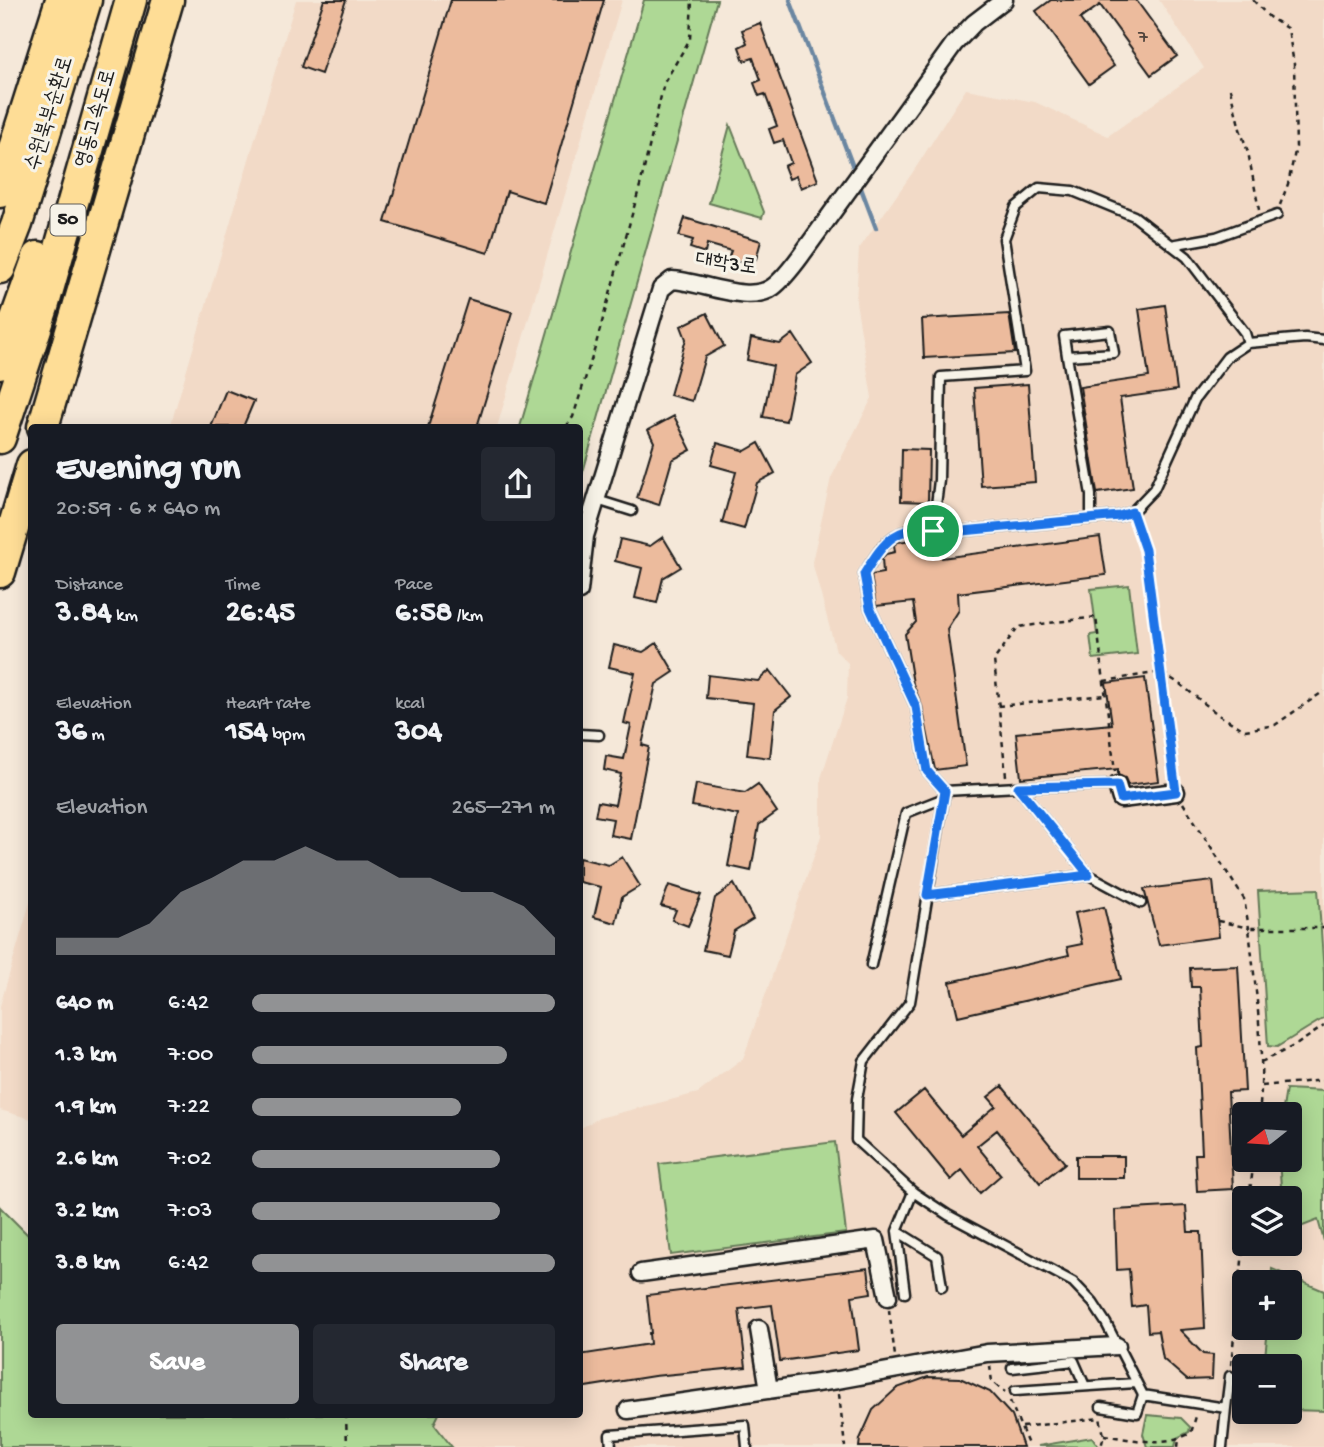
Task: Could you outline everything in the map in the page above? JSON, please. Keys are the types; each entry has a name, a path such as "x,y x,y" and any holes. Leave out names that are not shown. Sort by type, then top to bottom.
{"highway":[{"name":"수원북부순환로","path":"0,192 61,0"},
{"name":"수원북부순환로","path":"0,268 17,225 86,0"},
{"name":"영동고속도로","path":"0,363 131,0"},
{"name":"영동고속도로","path":"0,438 43,307 131,0"},
{"name":"영동고속도로","path":"44,424 168,0"},
{"path":"0,572 28,478"}],"street":[{"path":"978,0 999,3"},
{"name":"대학3로","path":"583,554 585,536 661,289 672,279 744,294 759,294 782,280 954,44 999,3"},
{"path":"1117,785 1121,799 1176,792"},
{"path":"641,1272 876,1240 888,1297"},
{"path":"759,1329 769,1390"},
{"path":"628,1410 838,1380 987,1353 1117,1346"}],"lane":[{"path":"933,531 939,480 941,377 1025,372 1004,239 1016,207 1039,188 1073,191 1134,215 1187,257 1245,333 1248,342"},
{"path":"1171,244 1216,237 1277,215"},
{"path":"1067,356 1114,353 1110,331 1064,336 1067,356 1091,495 1091,519"},
{"path":"1101,1407 1137,1413 1143,1395 1093,1303 1073,1282 948,1215 913,1192 856,1140 857,1099 864,1061 910,1002 944,795 927,771 916,707 870,608 864,574 879,549 897,533 926,529 942,533 1119,516 1132,512 1154,489 1195,399 1227,357 1248,342 1306,338 1324,340"},
{"path":"597,500 632,511"},
{"path":"583,734 599,735"},
{"path":"871,965 906,813 944,795 1018,787 1117,785"},
{"path":"1018,787 1089,875 1141,903"},
{"path":"927,895 1089,875"},
{"path":"905,1293 897,1231 913,1192"},
{"path":"897,1231 937,1256 942,1287"},
{"path":"1012,1368 1074,1361 1085,1386"},
{"path":"1222,1447 1230,1376"},
{"path":"1015,1391 1136,1383"},
{"path":"1143,1395 1226,1408"},
{"path":"611,1447 610,1435 746,1425 747,1447"}],"path":[{"path":"568,424 573,417 594,351 641,182 664,83 690,39 692,0"},
{"path":"1253,0 1269,17 1288,29 1294,64 1296,147 1288,184 1277,215"},
{"path":"1230,89 1248,152 1262,220"},
{"path":"1132,512 1145,550 1176,792 1244,899 1250,928 1261,1062 1260,1102"},
{"path":"1007,788 994,660 1018,627 1096,617 1117,785"},
{"path":"1104,681 1161,673 1180,684 1220,716 1245,730 1275,725 1324,691"},
{"path":"998,706 1105,695"},
{"path":"1218,921 1250,928 1324,928"},
{"path":"1261,1062 1296,1045 1324,1026"},
{"path":"1262,1086 1324,1080"},
{"path":"1230,1376 1243,1256"},
{"path":"888,1297 897,1369"},
{"path":"838,1380 845,1447"},
{"path":"1104,1435 1146,1442 1180,1439 1191,1433 1200,1403"},
{"path":"346,1418 347,1447"},
{"path":"1022,1427 1101,1418 1104,1435 1101,1447"},
{"path":"1178,1447 1180,1439"}],"shaded area":[{"path":"296,0 622,0 498,424 171,424"},
{"path":"1159,0 1324,0 1324,1447 203,1447 207,1418 583,1418 583,1127 599,1118 698,1093 743,1059 821,836 821,778 847,698 848,663 836,651 812,562 831,478 872,398 856,302 859,249 966,89 1035,102 1108,136 1204,68"},
{"path":"28,909 28,1118 0,1110 0,1006"}],"green space":[{"path":"644,0 717,0 583,472 583,424 521,424"},
{"path":"730,125 764,212 762,218 709,203"},
{"path":"1129,585 1137,654 1093,659 1090,635 1097,634 1091,589"},
{"path":"1318,889 1324,1018 1277,1047 1268,1046 1258,891"},
{"path":"1286,1089 1324,1091 1324,1241 1318,1220 1302,1226 1302,1186 1281,1186 1280,1172 1302,1172 1302,1102 1284,1102"},
{"path":"835,1142 846,1233 671,1255 659,1164"},
{"path":"0,1207 28,1235 28,1418 437,1418 434,1424 452,1447 0,1447"},
{"path":"1302,1282 1324,1291 1324,1411 1302,1410 1302,1354 1265,1354 1267,1340 1302,1340"},
{"path":"1147,1415 1181,1418 1190,1427 1189,1432 1177,1438 1175,1447 1147,1447 1143,1434"},
{"path":"1092,1437 1099,1447 1038,1446"}],"building":[{"path":"324,0 346,0 321,74 301,67"},
{"path":"451,0 604,0 544,203 507,191 488,253 385,222"},
{"path":"1051,0 1136,0 1177,56 1151,75 1100,5 1080,19 1114,66 1089,84 1036,11"},
{"path":"760,23 818,181 801,188 796,176 789,179 784,166 791,163 783,140 774,143 769,129 777,126 765,94 759,96 754,83 761,80 753,58 744,61 739,47 747,43 742,30"},
{"path":"685,218 761,241 756,259 744,256 742,263 728,259 731,251 707,244 705,253 690,248 693,240 679,236"},
{"path":"468,299 512,312 478,424 429,424"},
{"path":"1165,305 1177,390 1120,398 1133,488 1097,493 1080,387 1149,377 1139,309"},
{"path":"707,313 724,346 705,357 692,401 670,395 686,339 681,326"},
{"path":"1009,314 1015,353 924,358 922,319"},
{"path":"793,334 812,363 795,375 786,421 763,417 773,366 747,360 751,338 780,344"},
{"path":"1028,384 1035,482 981,486 974,388"},
{"path":"226,390 254,401 244,424 212,424"},
{"path":"674,416 691,450 672,460 659,505 637,498 654,442 648,430"},
{"path":"717,443 745,451 759,443 775,473 757,483 744,529 722,523 736,472 711,465"},
{"path":"902,449 929,450 928,502 901,501"},
{"path":"663,537 681,567 663,578 657,603 635,598 642,568 615,561 620,539 650,546"},
{"path":"931,537 937,539 942,558 1100,537 1106,575 958,593 959,610 947,629 966,766 935,770 922,706 913,684 905,634 916,622 913,602 876,606 871,575 883,573 882,558 895,552 894,545 898,542"},
{"path":"657,643 674,672 656,684 642,745 649,747 631,839 610,835 613,819 595,816 598,802 615,805 621,774 604,770 606,756 624,759 631,725 624,723 635,673 609,667 614,645 643,652"},
{"path":"770,670 791,697 775,710 770,758 747,755 753,703 706,698 708,675 758,681"},
{"path":"1145,678 1159,781 1128,785 1125,778 1118,775 1118,769 1021,778 1016,733 1112,724 1106,683"},
{"path":"696,784 745,793 758,784 777,812 759,825 751,871 728,866 738,815 692,806"},
{"path":"622,857 640,886 622,897 616,923 594,917 601,887 583,883 583,859 609,865"},
{"path":"1213,881 1219,937 1159,945 1144,889"},
{"path":"734,884 753,919 734,931 728,955 703,950 715,898"},
{"path":"669,885 701,895 688,926 672,920 676,910 661,906"},
{"path":"1104,907 1121,979 958,1016 950,982 1069,955 1067,947 1082,944 1075,913"},
{"path":"1238,966 1245,1091 1228,1092 1232,1189 1197,1191 1195,1154 1202,1154 1197,1048 1203,1047 1200,987 1191,987 1190,968"},
{"path":"1002,1086 1065,1163 1040,1183 997,1130 977,1146 1001,1175 980,1193 962,1170 951,1180 896,1113 924,1090 961,1135 996,1106 988,1097"},
{"path":"1076,1156 1124,1156 1124,1178 1076,1178"},
{"path":"1186,1206 1188,1232 1201,1232 1205,1328 1180,1330 1203,1354 1213,1355 1212,1379 1187,1380 1163,1359 1158,1331 1148,1332 1146,1305 1132,1307 1129,1269 1117,1270 1115,1210"},
{"path":"868,1268 871,1293 852,1296 859,1350 780,1361 772,1305 739,1309 746,1367 654,1376 583,1387 583,1354 650,1344 647,1295"},
{"path":"928,1377 960,1378 990,1392 1012,1416 1023,1447 859,1447 873,1410 897,1388"}],"waterway":[{"path":"790,0 856,175"},
{"path":"859,183 876,228"}],"route":[{"path":"1132,512 1145,550 1176,792 1121,799 1117,785 1018,787 1089,875 927,895 945,791 927,771 916,707 870,608 864,574 879,549 897,533 926,529 933,531 942,533 1119,516 1132,512"}]}
